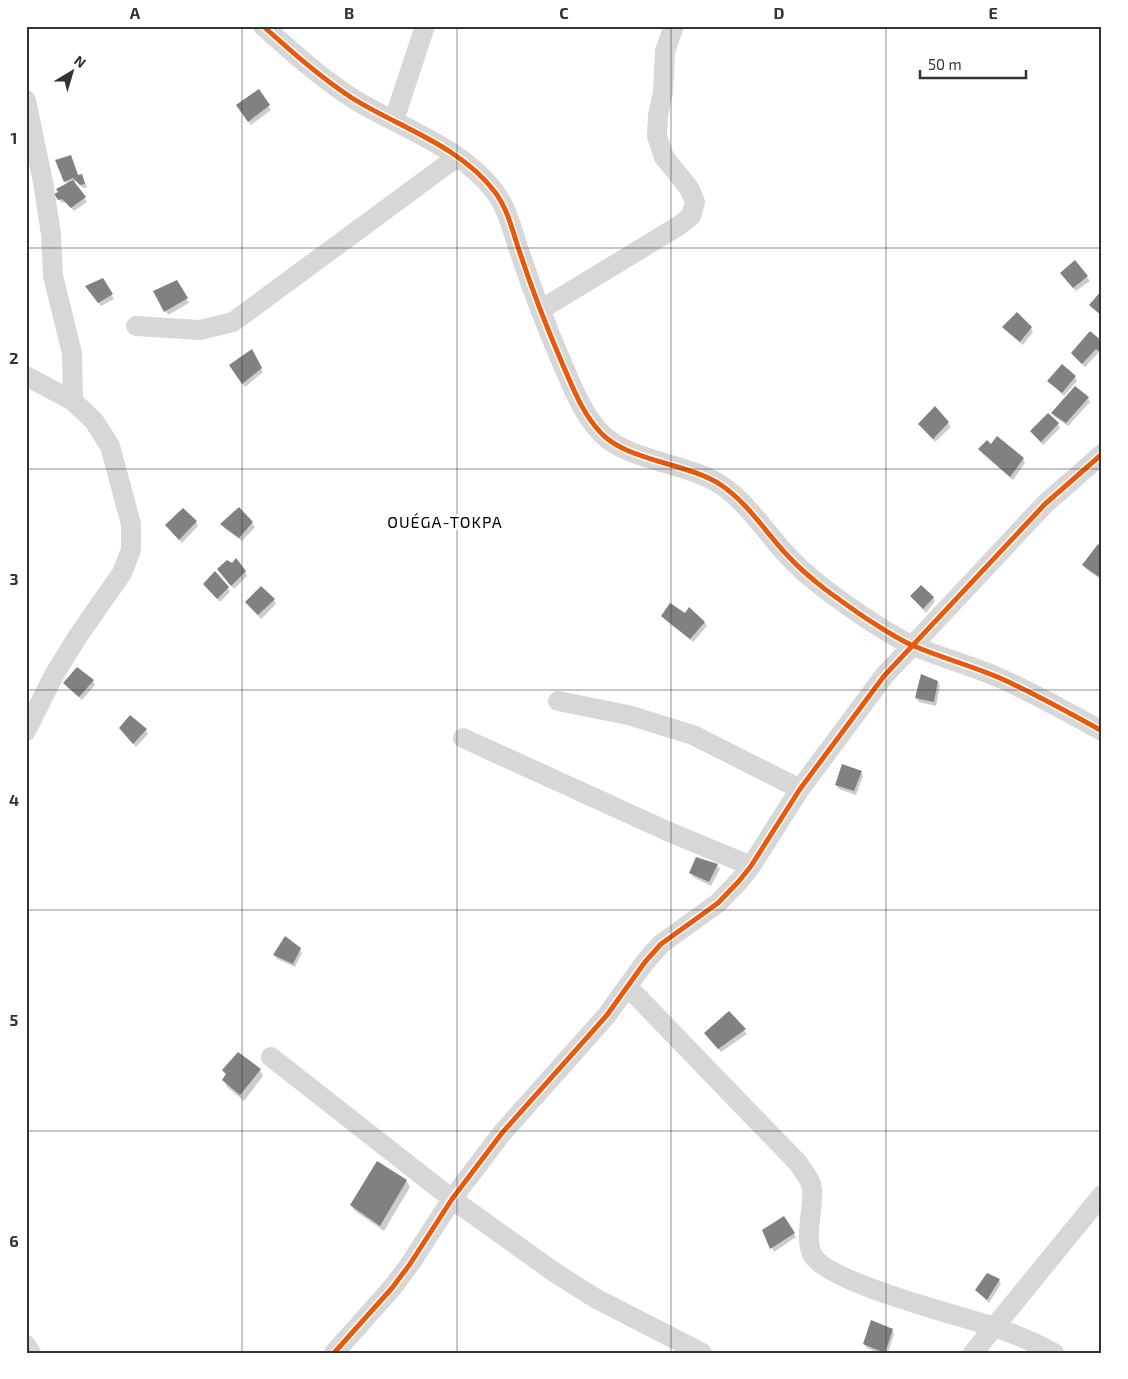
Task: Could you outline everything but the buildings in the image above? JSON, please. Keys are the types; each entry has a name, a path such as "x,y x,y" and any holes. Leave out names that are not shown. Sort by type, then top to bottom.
{"street":[{"path":"263,26 312,69 354,99 432,141 457,157 483,179 503,205 510,221 540,310 579,403 603,435 617,445 688,470 718,483 738,497 790,559 829,591 864,616 912,646 998,677 1102,731"},
{"path":"394,120 425,26"},
{"path":"540,310 680,225 691,216 695,202 689,188 664,157 657,136 658,116 663,92 665,51 674,26"},
{"path":"26,100 46,199 51,234 53,276 72,353 73,401"},
{"path":"136,326 200,330 233,322 457,157"},
{"path":"26,376 73,401 94,421 110,446 131,524 131,550 122,573 78,636 54,675 26,731"},
{"path":"334,1353 392,1288 410,1264 452,1199 502,1133 607,1015 645,962 661,944 718,903 751,866 800,789 884,676 1045,504 1102,454"},
{"path":"558,701 628,715 693,735 800,789"},
{"path":"463,738 667,832 751,866"},
{"path":"628,987 798,1163 807,1176 812,1189 810,1238 812,1254 821,1265 836,1274 874,1289 993,1327 1054,1353"},
{"path":"271,1056 452,1199 554,1272 595,1298 702,1353"},
{"path":"973,1353 1102,1195"},
{"path":"26,1345 31,1353"}],"cycle path":[{"path":"263,26 306,64 340,90 370,109 447,150 464,162 495,192 507,215 535,296 570,382 583,409 601,433 626,450 692,472 721,485 740,500 805,573 844,603 895,636 925,650 1000,678 1102,731"},
{"path":"334,1353 392,1288 410,1264 452,1199 502,1133 607,1015 645,962 661,944 718,903 739,881 751,866 800,789 884,676 1045,504 1102,454"}],"district":[{"name":"OUÉGA-TOKPA","path":"445,522"}]}
